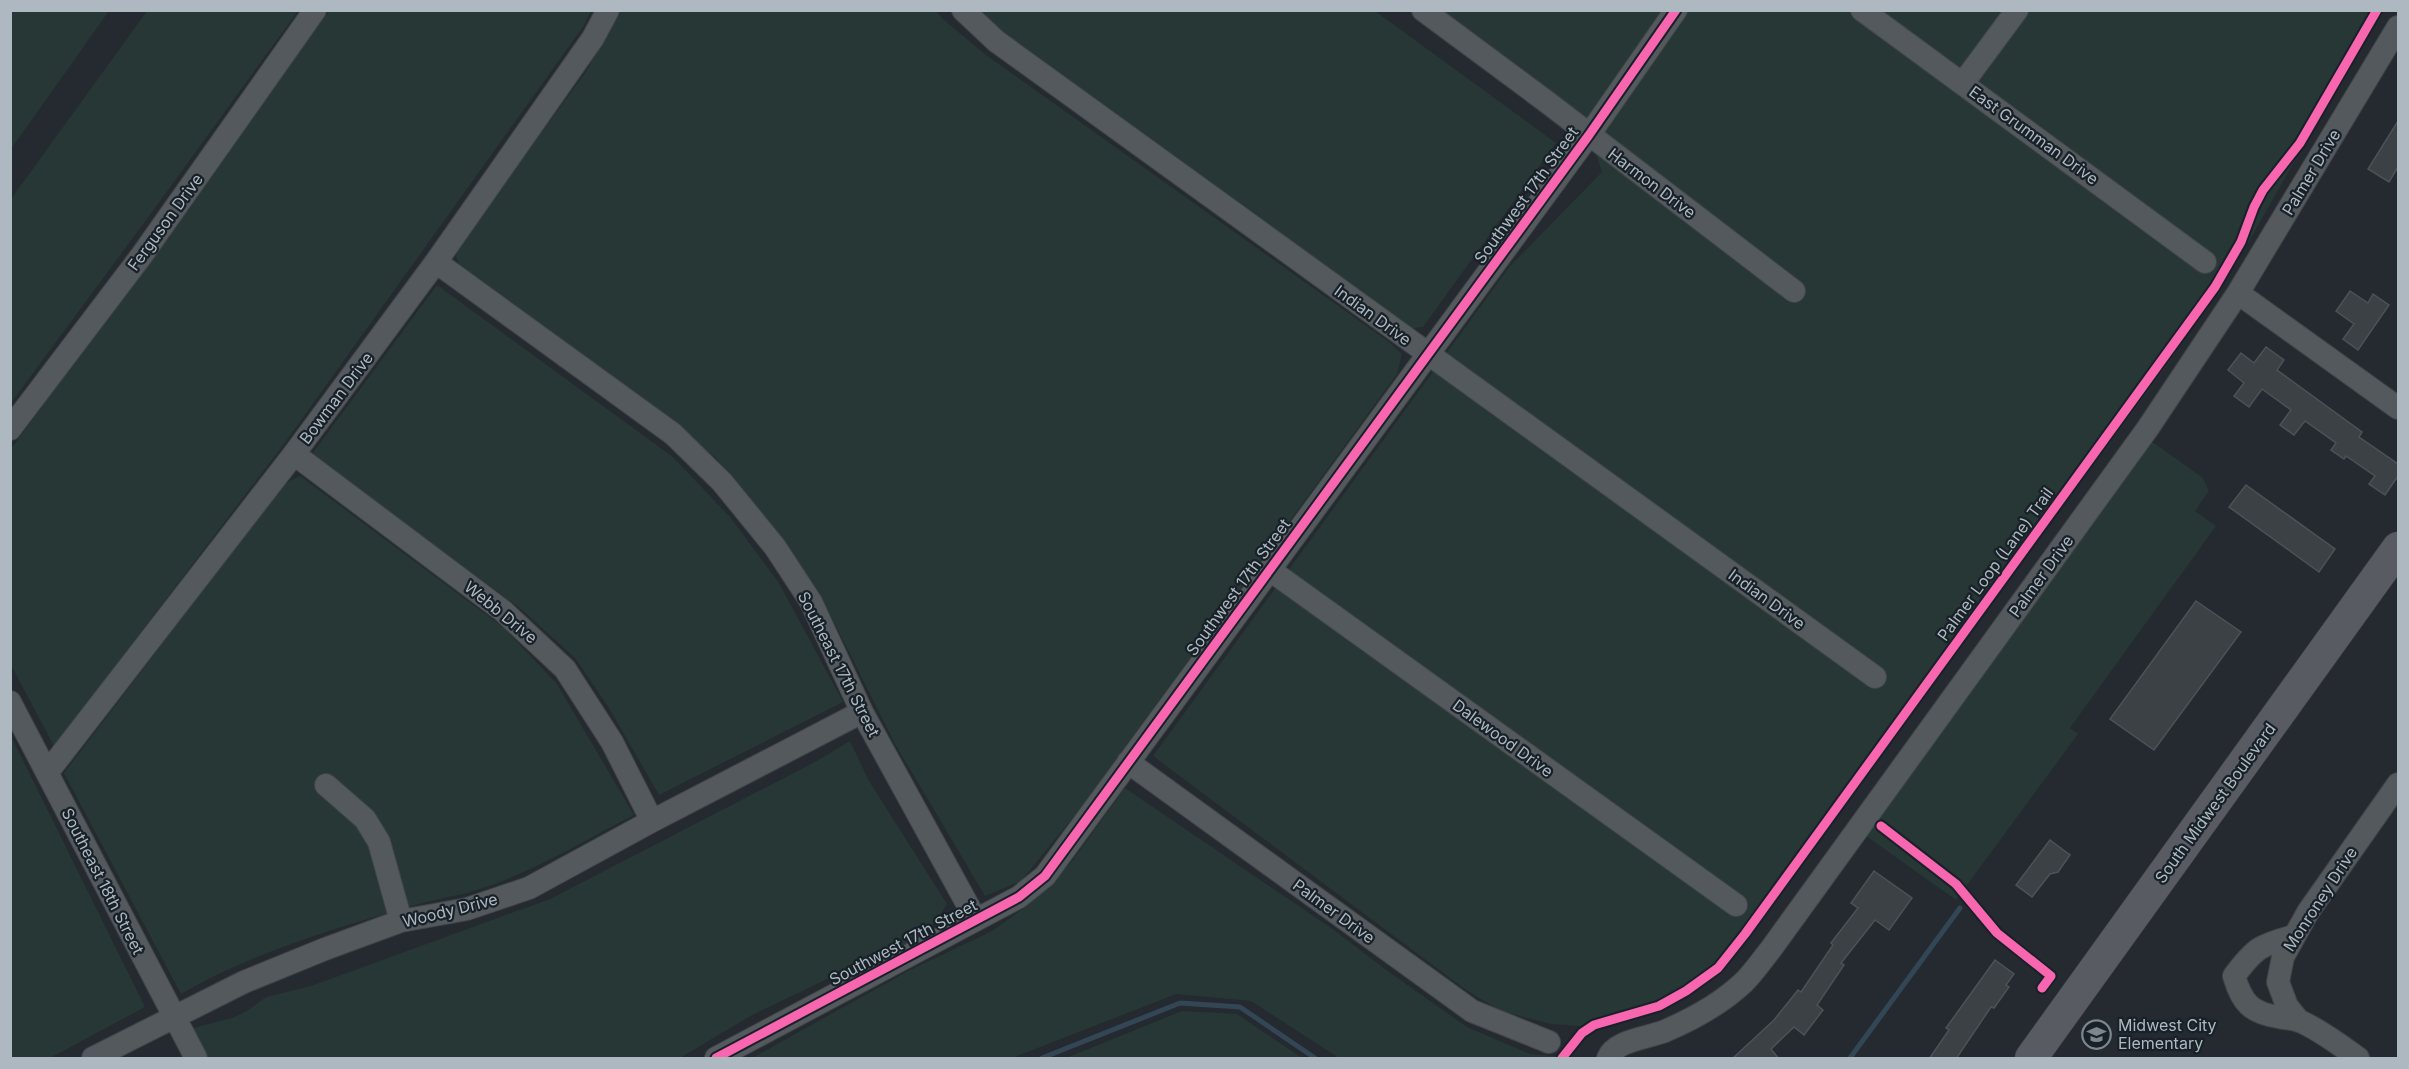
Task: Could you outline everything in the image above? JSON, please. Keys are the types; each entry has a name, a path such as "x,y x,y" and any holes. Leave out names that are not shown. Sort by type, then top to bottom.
{"main road":[{"name":"South Midwest Boulevard","path":"2031,1059 2398,548"}],"street":[{"name":"Ferguson Drive","path":"10,429 142,255 315,10"},
{"name":"Bowman Drive","path":"47,773 294,454 436,262 593,39 608,10"},
{"name":"Indian Drive","path":"963,10 996,41 1875,677"},
{"name":"Harmon Drive","path":"1423,10 1794,291"},
{"name":"Southwest 17th Street","path":"716,1059 1019,897 1045,876 1589,135 1676,10"},
{"name":"East Grumman Drive","path":"1862,10 2205,262"},
{"path":"1963,83 2017,10"},
{"name":"Palmer Drive","path":"1609,1056 1621,1046 1665,1031 1711,1008 1744,981 1778,939 2148,428 2238,293 2398,27"},
{"name":"Southeast 17th Street","path":"436,262 673,434 722,482 775,547 811,602 862,712 976,920"},
{"path":"2238,293 2398,408"},
{"name":"Webb Drive","path":"294,454 503,611 566,669 612,742 652,821"},
{"name":"Dalewood Drive","path":"1270,570 1736,905"},
{"name":"Southeast 18th Street","path":"10,702 196,1059"},
{"name":"Woody Drive","path":"93,1059 244,982 401,921 467,909 529,888 862,712"},
{"name":"Palmer Drive","path":"1128,762 1472,1011 1549,1042"},
{"path":"326,785 365,819 380,842 401,921"},
{"name":"Monroney Drive","path":"2300,1021 2287,1006 2278,982 2283,957 2308,912 2394,799"},
{"path":"2294,936 2263,945 2234,976 2239,992 2250,1009 2271,1016 2300,1021 2324,1034 2358,1059"}],"shaded area":[{"path":"10,11 109,11 11,149"},
{"path":"147,11 298,11 11,403 11,199"},
{"path":"329,11 591,11 583,27 284,444 54,746 11,665 11,449"},
{"path":"621,11 936,11 986,55 1389,342 1402,354 1397,374 1075,815 1021,881 985,896 895,744 819,592 740,486 715,457 461,270 456,256 460,244 585,73"},
{"path":"980,11 1375,11 1556,143 1423,327 1407,329 1017,45"},
{"path":"1440,11 2380,11 2248,243 2169,363 1771,903 1700,987 1662,1011 1580,1026 1551,1024 1501,1011 1466,990 1153,756 1510,266 1602,172 1583,116"},
{"path":"437,285 673,457 730,517 779,583 843,702 659,795 609,708 575,658 521,609 312,454"},
{"path":"2151,441 2203,478 2209,491 2195,511 2216,526 2070,728 2078,734 1956,900 1866,836"},
{"path":"300,476 504,628 557,684 634,815 518,875 470,892 426,902 297,942 237,965 181,994 64,773 284,484"},
{"path":"11,736 145,1007 50,1058 11,1058"},
{"path":"850,741 869,781 947,904 937,920 913,942 877,955 752,1015 680,1058 208,1058 190,1029 232,1018 247,1011 266,997 311,986 550,899 815,762"},
{"path":"1125,788 1334,930 1467,1027 1530,1054 1578,1058 1339,1058 1251,1001 1176,994 1012,1058 752,1058 910,970 992,931 1027,906 1069,865"},
{"path":"1182,1011 1237,1014 1302,1058 1066,1058"}],"building":[{"path":"2398,121 2398,167 2389,182 2368,169"},
{"path":"2350,291 2368,303 2373,294 2389,305 2358,350 2343,339 2354,324 2336,311"},
{"path":"2266,347 2284,360 2277,370 2362,432 2359,437 2398,464 2398,476 2385,495 2369,484 2375,476 2346,456 2344,459 2331,450 2336,443 2305,421 2294,435 2280,425 2291,410 2262,389 2249,407 2234,396 2244,383 2228,370 2241,353 2254,363"},
{"path":"2246,485 2335,549 2319,572 2229,507"},
{"path":"2196,601 2241,632 2154,750 2110,719"},
{"path":"2050,840 2070,855 2058,872 2050,874 2032,897 2016,885"},
{"path":"1874,871 1912,898 1889,930 1875,920 1841,963 1844,965 1817,1005 1823,1010 1804,1035 1794,1027 1771,1049 1779,1059 1732,1059 1774,1020 1798,990 1801,992 1833,945 1831,943 1858,908 1851,903"},
{"path":"1995,960 2014,974 2006,985 2009,987 1994,1008 1991,1007 1956,1059 1929,1059 1949,1030 1946,1028"}],"waterway":[{"path":"1850,1058 1960,908"},
{"path":"1042,1058 1180,1003 1240,1007 1315,1058"}],"cycle path":[{"path":"716,1058 1019,897 1045,876 1589,135 1676,10"},
{"name":"Palmer Loop (Lane) Trail","path":"1562,1058 1582,1033 1594,1025 1659,1006 1686,991 1718,968 1745,934 2215,287 2241,242 2263,190 2300,143 2377,10"},
{"path":"1881,826 1956,884 1997,933 2051,976 2042,988"}],"place":[{"name":"Midwest City Elementary","path":"2097,1034"}]}
